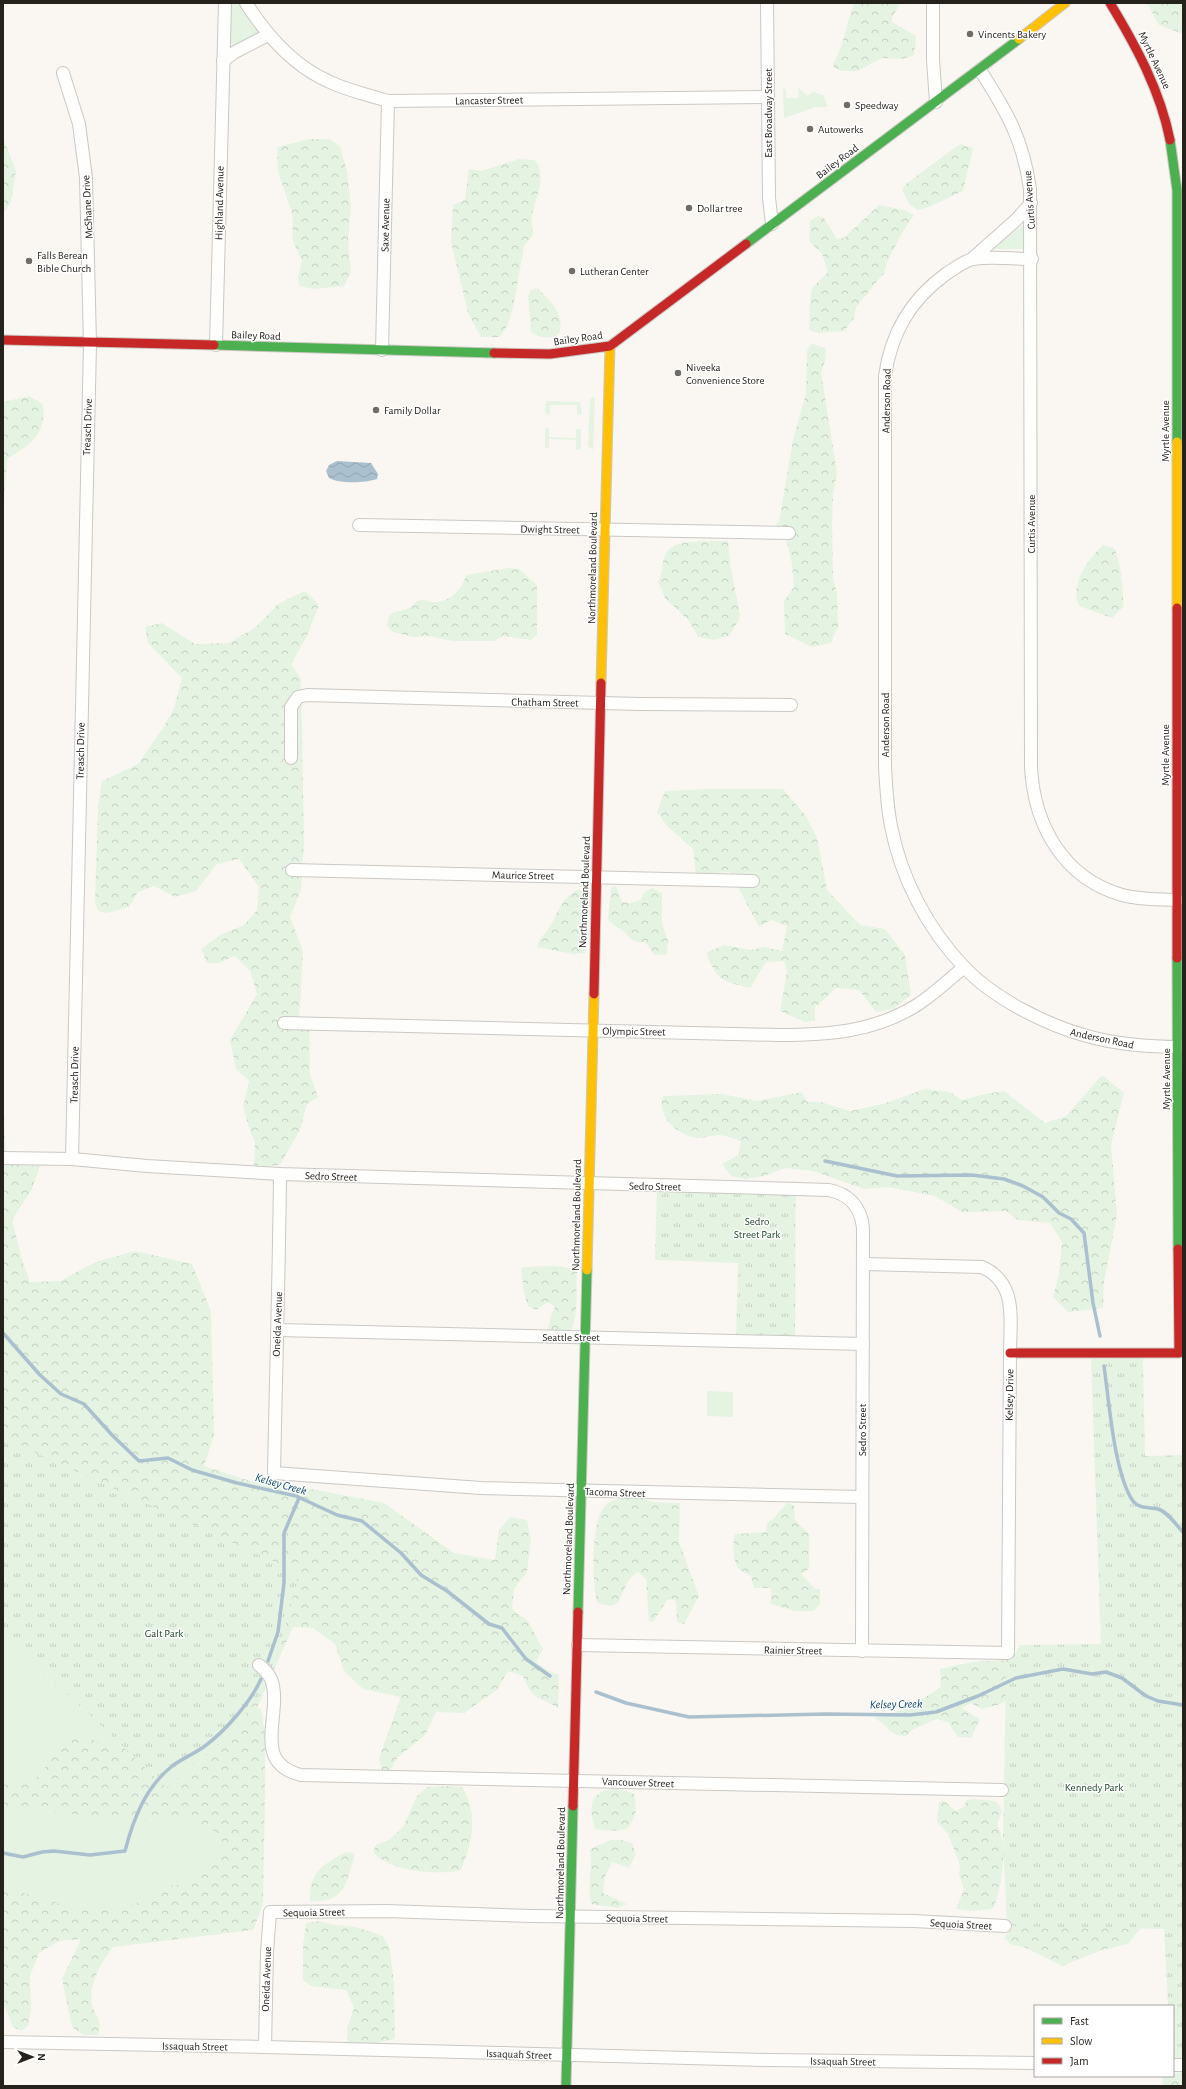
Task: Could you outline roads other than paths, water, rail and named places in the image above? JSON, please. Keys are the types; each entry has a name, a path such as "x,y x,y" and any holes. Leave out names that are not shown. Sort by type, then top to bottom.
{"street":[{"name":"Highland Avenue","path":"216,345 225,3"},
{"name":"Lancaster Street","path":"246,3 268,35 295,61 327,81 348,90 388,101 768,97"},
{"name":"East Broadway Street","path":"767,3 769,198 772,224"},
{"path":"933,3 933,60 936,102"},
{"name":"Bailey Road","path":"3,340 90,344 216,345 550,354 610,346 980,70 1065,3"},
{"name":"Myrtle Avenue","path":"1010,1353 1179,1353 1181,1047 1177,900 1181,698 1180,329 1177,190 1172,144 1161,102 1145,62 1110,3"},
{"path":"223,61 235,52 268,35"},
{"name":"Curtis Avenue","path":"980,70 1007,112 1022,146 1026,164 1030,203 1032,259 1031,767 1035,802 1040,819 1054,845 1068,862 1086,877 1123,895 1140,899 1177,900"},
{"name":"McShane Drive","path":"63,72 79,124 86,178 90,344"},
{"name":"Saxe Avenue","path":"382,350 388,101"},
{"name":"Anderson Road","path":"1030,203 1018,219 972,259 942,277 925,292 910,308 896,333 890,350 885,376 885,766 888,808 897,851 914,894 941,938 964,967 1019,1008 1062,1028 1113,1042 1139,1046 1181,1047"},
{"path":"972,259 1032,259"},
{"name":"Treasch Drive","path":"72,1159 90,344"},
{"name":"Northmoreland Boulevard","path":"566,2086 610,346"},
{"name":"Dwight Street","path":"359,525 789,533"},
{"name":"Chatham Street","path":"291,758 292,707 298,696 306,695 791,705"},
{"name":"Maurice Street","path":"292,870 753,881"},
{"name":"Olympic Street","path":"284,1023 805,1035 848,1032 882,1022 916,1005 964,967"},
{"name":"Sedro Street","path":"3,1158 72,1159 147,1166 280,1174 829,1190 846,1196 860,1211 863,1228 864,1264 861,1497 862,1651"},
{"name":"Oneida Avenue","path":"274,1473 280,1174"},
{"name":"Kelsey Drive","path":"864,1264 973,1266 990,1271 1002,1281 1009,1298 1008,1653"},
{"name":"Seattle Street","path":"278,1330 863,1344"},
{"name":"Tacoma Street","path":"274,1473 434,1486 582,1492 861,1497"},
{"name":"Rainier Street","path":"578,1645 1008,1653"},
{"name":"Vancouver Street","path":"259,1665 271,1680 273,1696 273,1752 278,1763 284,1769 301,1775 1002,1790"},
{"name":"Sequoia Street","path":"270,1912 386,1911 571,1916 914,1921 1005,1926"},
{"name":"Oneida Avenue","path":"265,2047 266,1952 270,1912"},
{"name":"Issaquah Street","path":"3,2042 265,2047 567,2056 1034,2062"}],"water":[{"path":"337,461 371,463 378,474 377,479 353,482 339,481 329,478 326,471 329,465"}],"waterway":[{"path":"825,1161 897,1176 972,1175 1004,1179 1023,1186 1043,1197 1059,1213 1071,1219 1084,1233 1093,1303 1100,1336"},
{"name":"Kelsey Creek","path":"3,1333 40,1375 61,1394 84,1404 113,1436 139,1461 168,1458 192,1470 237,1483 296,1496 337,1515 362,1521 401,1553 421,1575 447,1591 489,1624 502,1628 526,1659 550,1676"},
{"path":"1104,1366 1113,1436 1121,1473 1127,1489 1135,1504 1141,1507 1158,1509 1162,1511 1183,1532"},
{"path":"268,1661 278,1632 284,1583 284,1533 299,1498"},
{"name":"Kelsey Creek","path":"596,1692 626,1703 689,1717 825,1714 910,1715 936,1712 978,1696 1016,1678 1063,1669 1092,1674 1106,1672 1122,1678 1146,1696 1158,1701 1183,1705"},
{"path":"3,1853 23,1857 42,1852 54,1851 90,1855 125,1851 136,1816 154,1785 171,1767 213,1740 237,1716 257,1688 261,1679"}],"place":[{"name":"Vincents Bakery","path":"970,34"},
{"name":"Speedway","path":"847,105"},
{"name":"Autowerks","path":"810,129"},
{"name":"Dollar tree","path":"689,208"},
{"name":"Falls Berean Bible Church","path":"29,261"},
{"name":"Lutheran Center","path":"572,271"},
{"name":"Niveeka Convenience Store","path":"678,373"},
{"name":"Family Dollar","path":"376,410"}],"park label":[{"name":"Sedro Street Park","path":"757,1227"},
{"name":"Galt Park","path":"164,1633"},
{"name":"Kennedy Park","path":"1094,1787"}]}
